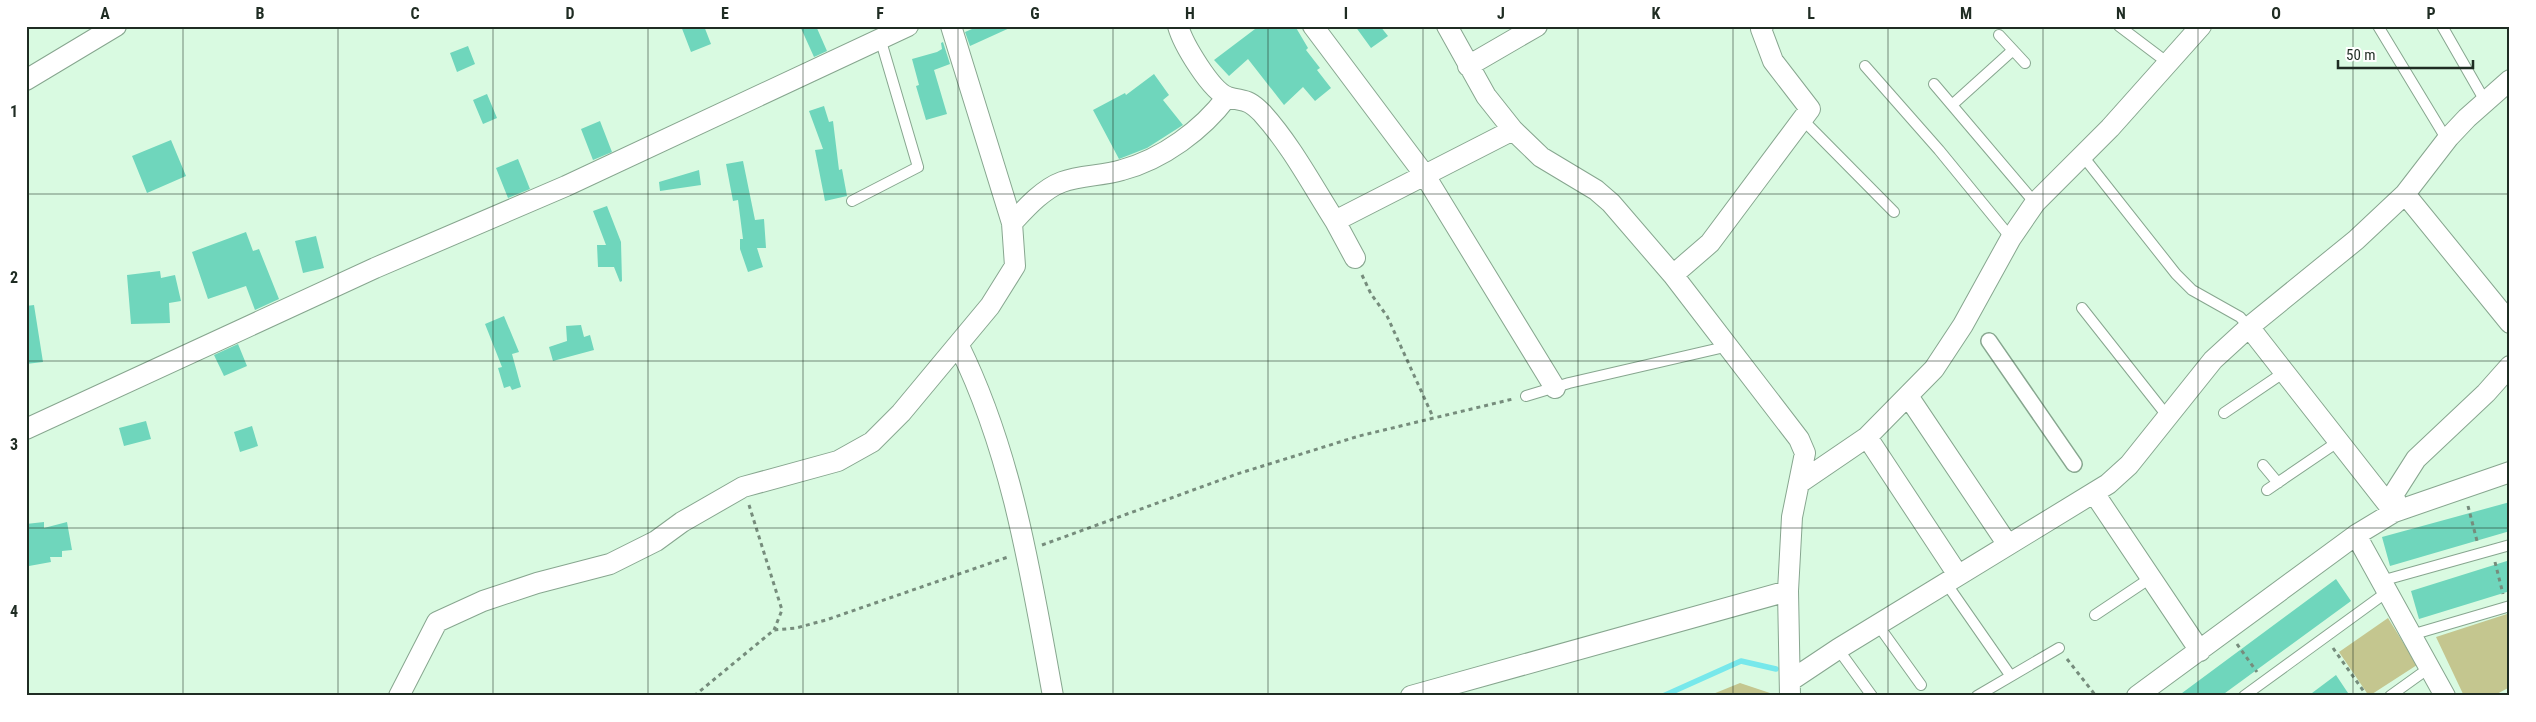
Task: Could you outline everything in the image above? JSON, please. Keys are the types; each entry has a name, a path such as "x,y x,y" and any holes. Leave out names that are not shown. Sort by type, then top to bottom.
{"street":[{"path":"26,80 116,26"},
{"path":"26,428 375,268 566,186 908,26"},
{"path":"399,696 437,622 483,601 528,586 610,564 656,541 707,507 743,487 838,461 872,442 901,413 959,346 990,306 1015,266 1012,223 951,26"},
{"path":"1178,26 1180,35 1208,79 1227,96 1243,98 1253,104 1286,145 1335,221 1355,258"},
{"path":"1313,26 1424,174 1555,388"},
{"path":"1447,26 1486,96 1513,130 1528,146 1553,165 1596,190 1673,275 1799,439 1805,453 1801,482 1792,517 1788,591 1790,688"},
{"path":"1468,66 1537,26"},
{"path":"1673,275 1710,243 1810,109 1773,61 1761,29 1763,26"},
{"path":"1801,482 1867,437 1939,362 1963,325 2011,238 2035,203 2201,26"},
{"path":"1790,688 1838,649 2094,493 2129,465 2200,374 2249,327 2356,240 2405,194 2447,140 2484,101 2510,80"},
{"path":"1012,223 1052,187 1064,181 1123,170 1160,154 1191,134 1227,96"},
{"path":"1335,221 1513,130"},
{"path":"2405,194 2510,323"},
{"path":"2249,327 2286,371 2394,512"},
{"path":"1989,341 2074,464"},
{"path":"959,346 979,387 1002,453 1027,550 1053,696"},
{"path":"2394,512 2395,492 2416,459 2486,394 2510,366"},
{"path":"1908,396 2008,545"},
{"path":"1867,437 1952,579"},
{"path":"2137,696 2228,631 2356,535 2394,512 2510,472"},
{"path":"2094,493 2200,650"},
{"path":"2356,535 2444,696"},
{"path":"1411,696 1788,591"}],"lane":[{"path":"2119,26 2168,63"},
{"path":"2378,26 2447,140"},
{"path":"2442,26 2484,101"},
{"path":"1999,35 2025,63"},
{"path":"852,201 918,168 880,38"},
{"path":"1952,105 2013,50"},
{"path":"1865,66 1940,150 2011,238"},
{"path":"1934,84 2035,203"},
{"path":"1802,119 1894,212"},
{"path":"2082,155 2176,274 2192,290 2240,317 2249,327"},
{"path":"2082,308 2168,417"},
{"path":"1526,396 1729,346"},
{"path":"2224,413 2286,371"},
{"path":"2267,490 2339,441"},
{"path":"2263,465 2278,483"},
{"path":"2244,696 2326,637 2384,586 2510,545"},
{"path":"2095,615 2152,577"},
{"path":"1952,579 2010,675"},
{"path":"2411,635 2508,606"},
{"path":"1878,625 1921,685"},
{"path":"1977,696 2059,648"},
{"path":"1838,649 1872,696"},
{"path":"2390,696 2429,668"}],"path":[{"path":"1355,258 1371,294 1387,316 1433,417"},
{"path":"774,630 796,628 826,620 1238,474 1359,436 1526,396"},
{"path":"694,696 774,630 782,610 743,487"},
{"path":"2464,488 2480,554"},
{"path":"2492,550 2508,606"},
{"path":"2228,631 2264,682"},
{"path":"2326,637 2367,696"},
{"path":"2059,648 2096,696"}],"green space":[{"path":"2510,613 2510,687 2493,696 2464,696 2436,637"},
{"path":"2388,618 2417,665 2369,696 2339,652"},
{"path":"1740,683 1773,694 1773,696 1708,696"}],"building":[{"path":"681,26 704,26 711,44 691,52"},
{"path":"800,26 816,26 827,51 814,57"},
{"path":"979,26 1014,26 970,46 965,32"},
{"path":"1259,26 1295,26 1308,48 1306,50 1320,68 1317,70 1331,88 1315,101 1303,87 1284,105 1248,59 1229,76 1214,60"},
{"path":"1355,26 1380,26 1388,36 1371,48"},
{"path":"943,42 950,64 934,70 947,114 926,120 916,86 919,85 912,59 937,52 942,49 941,43"},
{"path":"468,46 475,64 457,72 450,53"},
{"path":"1154,74 1169,95 1163,100 1183,125 1147,148 1119,159 1093,110 1125,93 1126,95"},
{"path":"487,94 497,118 483,124 473,100"},
{"path":"824,106 829,122 833,121 839,170 842,169 847,196 825,201 815,150 823,149 809,111"},
{"path":"600,121 612,152 593,160 581,129"},
{"path":"171,140 186,176 147,193 132,156"},
{"path":"518,159 530,189 508,198 496,168"},
{"path":"743,161 755,220 764,219 766,248 757,248 763,267 748,272 740,249 740,239 743,239 738,200 733,201 726,164"},
{"path":"699,170 701,185 660,191 659,182"},
{"path":"607,206 621,242 622,281 620,282 614,267 598,267 597,245 606,245 593,211"},
{"path":"246,232 253,251 259,249 279,299 255,310 246,286 208,299 192,252"},
{"path":"316,236 324,268 303,273 295,241"},
{"path":"160,271 161,278 175,275 181,301 169,303 170,323 131,324 127,275"},
{"path":"34,305 43,362 26,364 26,306"},
{"path":"504,316 519,352 512,354 521,387 512,390 510,386 504,388 498,368 502,367 485,324"},
{"path":"581,325 584,337 590,335 594,350 553,361 549,347 567,341 566,326"},
{"path":"238,344 247,366 224,376 214,355"},
{"path":"146,421 151,439 124,446 119,428"},
{"path":"252,426 258,446 240,452 234,432"},
{"path":"2510,502 2510,531 2390,566 2382,537"},
{"path":"44,522 44,528 67,522 72,550 62,551 62,557 50,557 51,562 29,566 26,524"},
{"path":"2510,560 2510,591 2419,619 2411,591"},
{"path":"2336,579 2351,601 2221,696 2178,696"},
{"path":"2336,675 2350,696 2308,696"}],"waterway":[{"path":"1663,696 1741,661 1776,669"}]}
